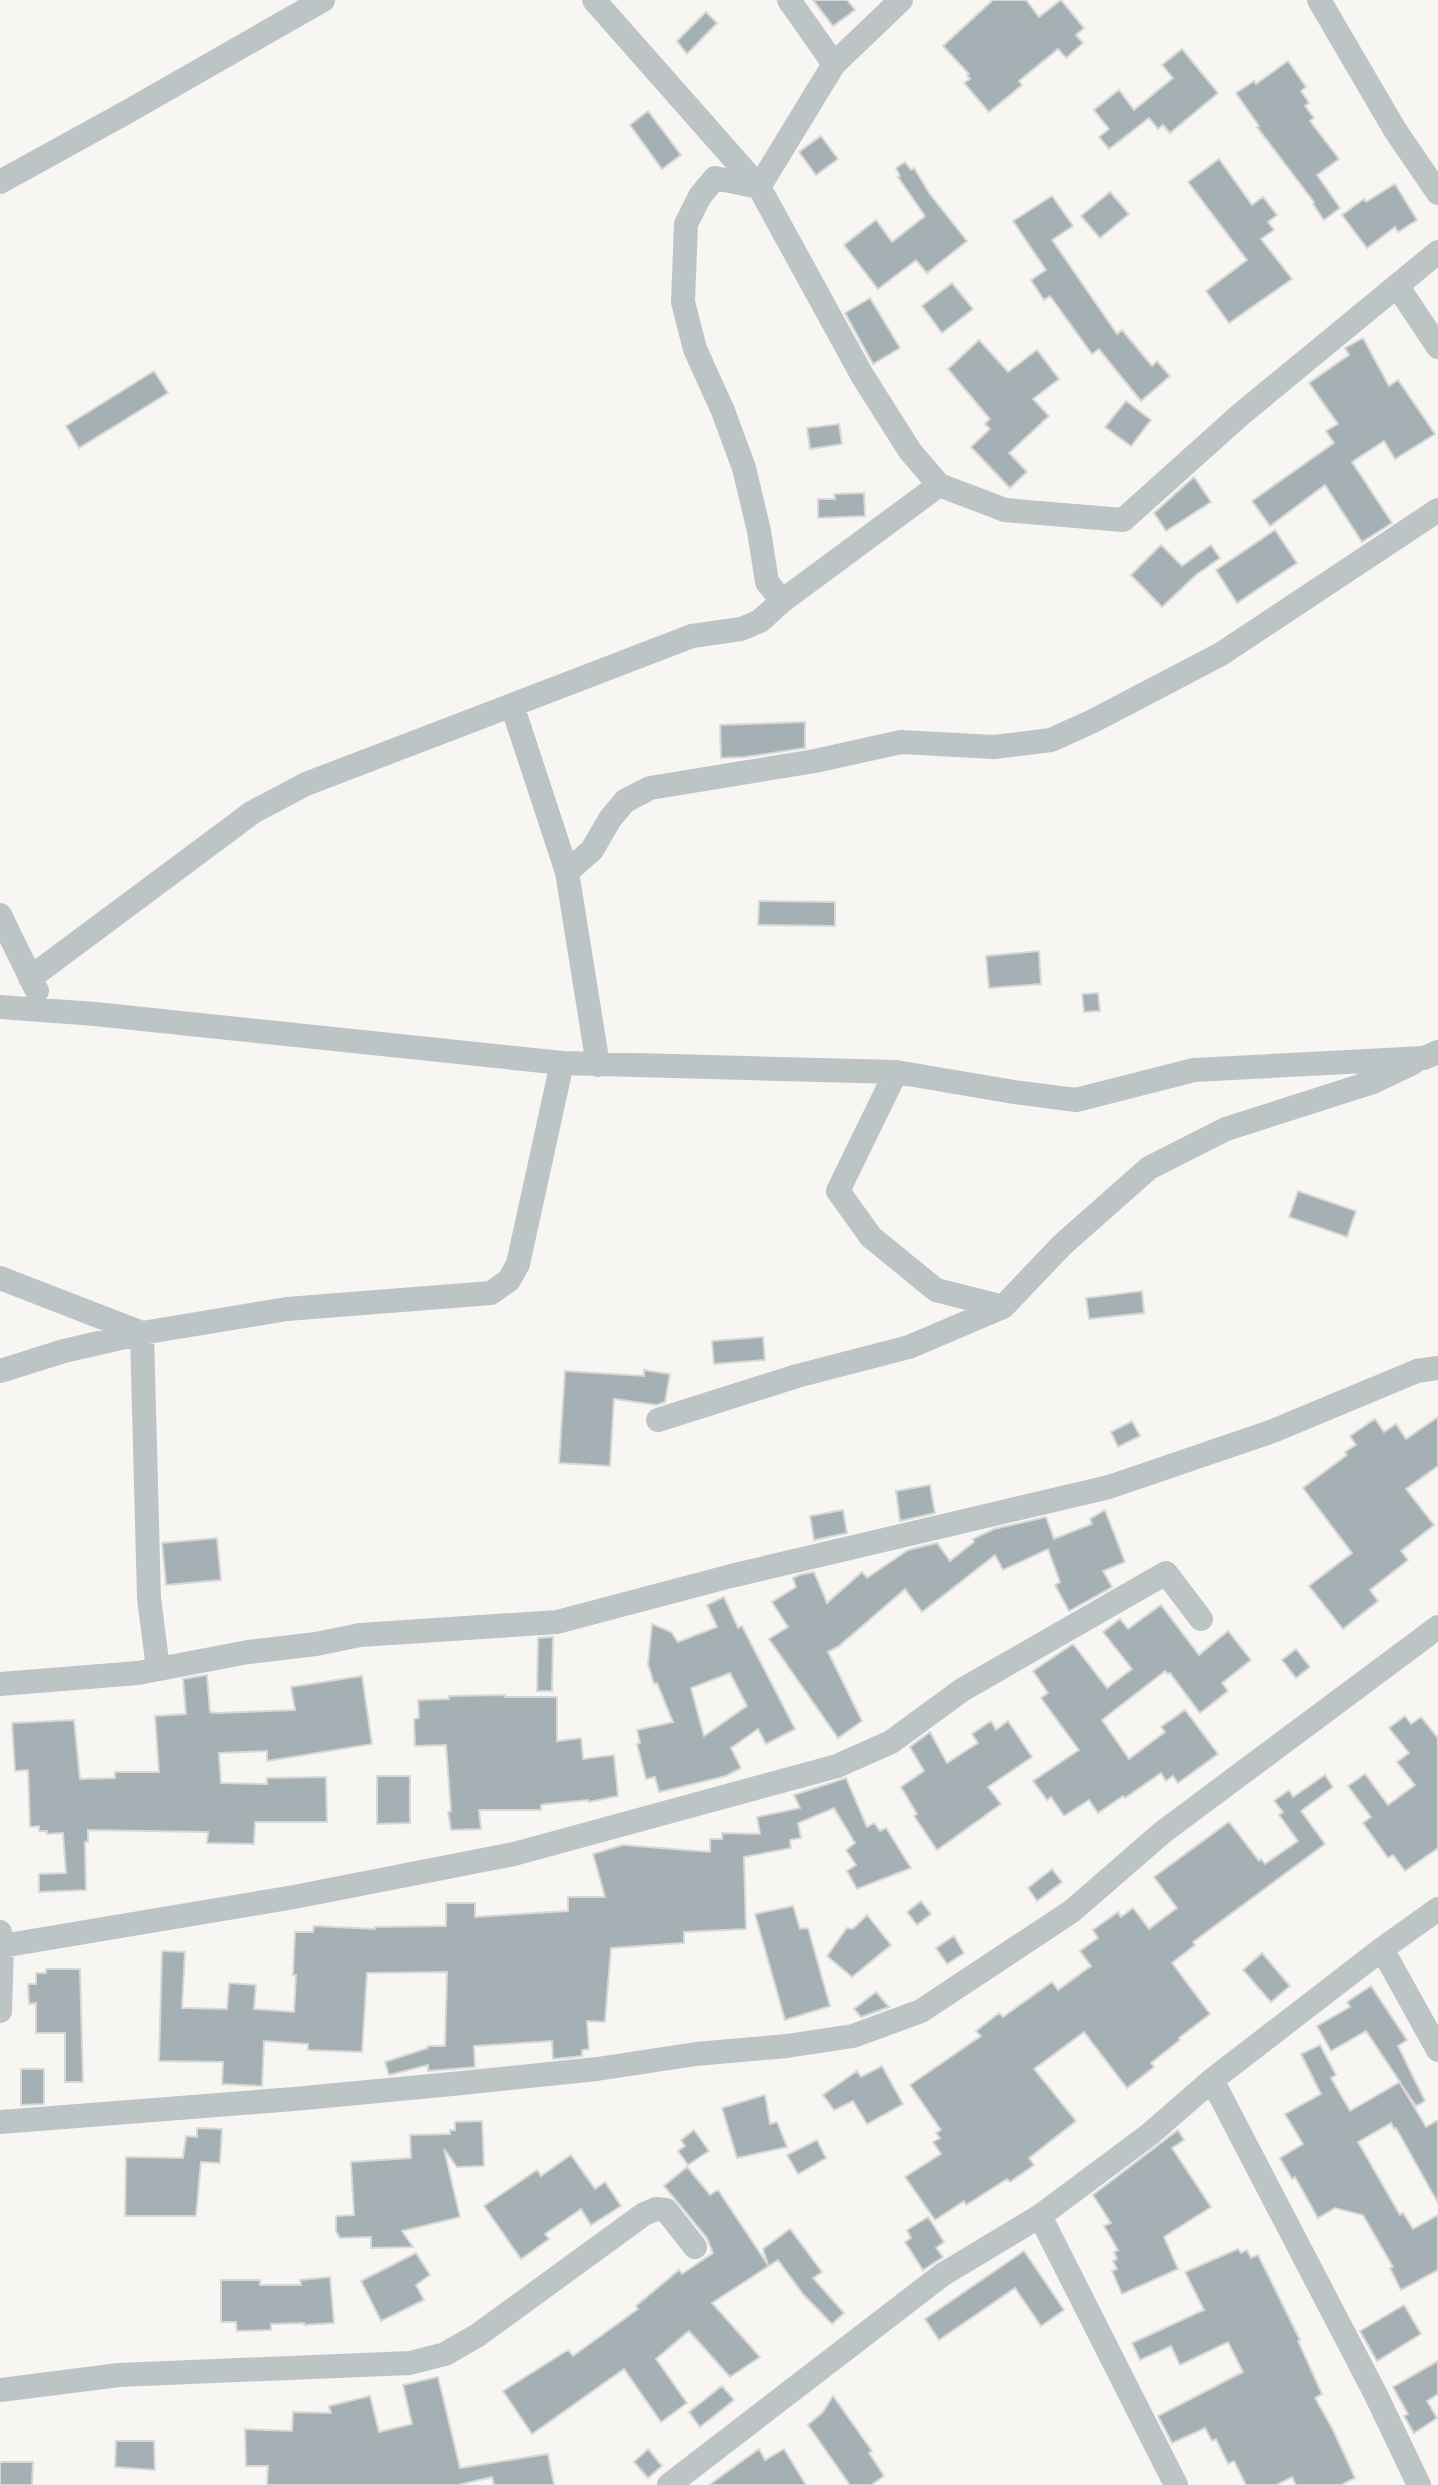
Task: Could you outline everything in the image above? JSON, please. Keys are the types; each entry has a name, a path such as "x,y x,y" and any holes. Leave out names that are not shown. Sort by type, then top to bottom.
{"street":[{"path":"0,181 323,0"},
{"path":"594,0 759,187 862,375 910,451 939,485 1005,510 1122,520 1240,415 1438,252"},
{"path":"789,0 834,64"},
{"path":"759,187 834,64 901,0"},
{"path":"1319,0 1395,130 1438,193"},
{"path":"759,187 715,178 700,196 686,224 683,302 695,349 723,411 744,468 759,531 767,582 782,601"},
{"path":"1398,287 1438,347"},
{"path":"30,978 253,812 276,798 306,784 692,636 741,629 760,621 782,601 939,485"},
{"path":"567,872 592,850 610,819 625,801 650,788 814,761 901,742 994,747 1051,740 1221,654 1438,510"},
{"path":"512,705 567,872 598,1065"},
{"path":"0,915 47,1010"},
{"path":"0,1007 562,1063 896,1072 1076,1100 1194,1070 1431,1055"},
{"path":"658,1420 797,1376 909,1347 1003,1307 1062,1245 1149,1168 1226,1129 1373,1082 1431,1055"},
{"path":"0,1371 64,1351 142,1333 287,1310 491,1293 509,1280 518,1264 562,1063"},
{"path":"896,1072 838,1191 871,1237 936,1290 1003,1307"},
{"path":"0,1278 142,1333"},
{"path":"142,1333 149,1598 158,1669"},
{"path":"0,1684 138,1673 360,1635 557,1622 731,1576 1109,1487 1273,1431 1427,1370 1438,1349"},
{"path":"0,2011 1,1939 294,1897 514,1854 837,1766 891,1742 962,1690 1166,1573 1201,1619"},
{"path":"0,2122 204,2107 462,2083 597,2069 696,2054 788,2046 853,2036 922,2011 1072,1911 1163,1832 1438,1627"},
{"path":"669,2485 942,2275 1040,2216 1150,2134 1212,2080 1438,1909"},
{"path":"1382,1949 1438,2050"},
{"path":"1212,2080 1375,2393 1419,2485"},
{"path":"0,2390 119,2375 410,2363 445,2354 478,2336 644,2214 656,2209 666,2210 695,2247"},
{"path":"1040,2216 1176,2485"}],"building":[{"path":"813,0 847,0 855,10 833,26"},
{"path":"993,0 1026,0 1039,17 1061,0 1084,28 1076,35 1083,43 1066,58 1058,49 1019,81 1022,85 989,112 964,83 970,79 967,75 969,74 943,46"},
{"path":"706,12 717,23 687,54 677,41"},
{"path":"1182,49 1218,93 1170,133 1163,125 1158,129 1149,118 1109,149 1099,137 1109,129 1094,110 1119,90 1134,110 1173,78 1162,65"},
{"path":"1288,61 1306,87 1301,91 1309,103 1305,106 1314,118 1310,121 1339,159 1317,175 1340,208 1324,220 1314,202 1257,127 1259,126 1236,93 1254,81 1256,84"},
{"path":"648,111 681,155 662,169 630,125"},
{"path":"821,136 838,159 816,175 799,152"},
{"path":"1219,159 1252,205 1263,197 1277,215 1268,222 1274,230 1261,239 1292,279 1229,323 1206,291 1247,260 1188,182"},
{"path":"905,162 911,170 914,168 929,193 967,241 927,273 916,260 878,289 844,245 876,220 892,242 925,216 898,177 900,176 896,168"},
{"path":"1395,184 1417,220 1398,232 1395,227 1367,248 1342,215 1364,199 1366,202"},
{"path":"1110,192 1129,214 1100,238 1081,216"},
{"path":"1052,196 1073,226 1052,240 1117,334 1122,330 1152,366 1157,361 1170,376 1141,401 1099,349 1092,354 1050,296 1044,300 1031,280 1046,270 1013,221"},
{"path":"952,283 973,309 942,333 922,306"},
{"path":"870,298 900,348 873,364 845,313"},
{"path":"1363,338 1389,386 1398,380 1435,434 1395,459 1384,441 1352,462 1392,523 1362,542 1325,485 1270,526 1252,501 1334,443 1326,431 1338,424 1309,383 1349,355 1345,348"},
{"path":"979,340 1008,372 1037,350 1059,379 1033,399 1049,416 1009,453 1027,472 1010,488 971,447 990,429 985,424 990,419 948,369"},
{"path":"154,371 168,393 79,448 66,426"},
{"path":"1126,401 1151,420 1131,446 1105,427"},
{"path":"839,424 842,444 810,449 807,428"},
{"path":"1194,477 1211,502 1166,531 1154,513"},
{"path":"864,493 865,516 818,518 818,499 835,499 834,494"},
{"path":"1275,530 1297,563 1237,603 1216,570"},
{"path":"1161,545 1182,566 1211,545 1220,558 1196,575 1162,607 1131,575"},
{"path":"805,722 805,748 721,758 720,725"},
{"path":"759,901 835,902 835,926 758,925"},
{"path":"1039,951 1041,984 989,988 986,956"},
{"path":"1098,993 1100,1011 1084,1012 1082,994"},
{"path":"1298,1191 1356,1211 1347,1237 1289,1217"},
{"path":"1142,1291 1144,1313 1089,1319 1086,1298"},
{"path":"763,1337 765,1360 714,1364 712,1341"},
{"path":"644,1370 670,1374 665,1402 657,1405 614,1399 610,1466 559,1463 565,1371 644,1376"},
{"path":"1438,1417 1438,1466 1406,1489 1434,1525 1401,1551 1408,1560 1370,1590 1378,1601 1343,1629 1309,1586 1352,1553 1303,1488 1347,1455 1345,1452 1356,1445 1350,1436 1375,1419 1384,1432 1396,1424 1406,1439"},
{"path":"1132,1421 1140,1436 1118,1447 1111,1432"},
{"path":"930,1485 935,1513 900,1521 896,1491"},
{"path":"843,1510 847,1533 814,1540 810,1516"},
{"path":"1105,1510 1125,1562 1103,1571 1112,1587 1069,1611 1055,1585 1060,1582 1048,1549 1003,1570 995,1555 922,1612 905,1589 839,1646 828,1652 862,1721 838,1738 769,1639 788,1627 772,1602 796,1587 793,1578 799,1575 814,1572 827,1603 862,1572 867,1578 908,1550 937,1543 950,1561 974,1542 973,1539 994,1529 1046,1517 1054,1539 1092,1524 1090,1519"},
{"path":"217,1538 221,1580 166,1585 162,1543"},
{"path":"724,1597 738,1628 742,1626 795,1729 766,1744 758,1729 731,1748 741,1768 726,1776 659,1792 655,1777 646,1779 637,1744 640,1743 637,1730 673,1722 657,1683 654,1684 648,1664 652,1624 671,1632 678,1642 717,1627 707,1605","holes":["730,1673 747,1706 704,1736 691,1688"]},
{"path":"1161,1605 1199,1655 1228,1631 1251,1660 1222,1683 1228,1691 1200,1713 1170,1673 1165,1671 1102,1720 1129,1759 1165,1732 1161,1727 1185,1710 1218,1754 1178,1783 1173,1776 1166,1781 1161,1773 1098,1813 1089,1800 1064,1816 1051,1797 1047,1800 1033,1781 1079,1750 1041,1698 1048,1693 1033,1671 1073,1644 1107,1688 1132,1669 1103,1632 1120,1619 1128,1629"},
{"path":"553,1637 552,1691 537,1691 538,1638"},
{"path":"1296,1649 1310,1667 1296,1678 1282,1660"},
{"path":"207,1675 210,1712 217,1713 295,1710 291,1687 362,1676 372,1744 267,1761 267,1751 219,1753 221,1783 267,1784 267,1778 326,1777 327,1822 255,1822 254,1844 207,1843 208,1832 88,1830 88,1842 85,1842 86,1890 39,1892 39,1874 66,1873 63,1833 47,1834 47,1831 39,1831 39,1826 30,1827 28,1770 15,1771 12,1723 74,1720 80,1779 115,1778 115,1772 159,1772 155,1716 186,1714 183,1679"},
{"path":"449,1696 557,1697 557,1741 581,1738 583,1759 614,1755 618,1796 589,1802 546,1804 541,1805 541,1810 479,1810 481,1829 451,1830 446,1745 415,1746 414,1719 419,1718 418,1700 449,1699"},
{"path":"1405,1716 1411,1724 1421,1717 1438,1738 1438,1848 1405,1871 1393,1855 1388,1858 1363,1823 1371,1817 1348,1786 1365,1774 1388,1805 1415,1785 1397,1762 1409,1753 1389,1728"},
{"path":"991,1721 996,1730 1008,1721 1032,1757 988,1787 1001,1804 937,1850 914,1816 917,1814 901,1787 924,1771 910,1747 930,1732 947,1763 978,1743 972,1734"},
{"path":"1325,1775 1333,1787 1301,1811 1325,1844 1193,1942 1195,1945 1172,1963 1210,2014 1179,2038 1180,2040 1151,2063 1154,2067 1127,2088 1084,2032 1034,2069 1076,2121 1029,2158 1034,2165 1010,2182 1007,2179 966,2205 964,2201 935,2220 905,2177 941,2154 933,2142 940,2138 936,2133 941,2130 910,2085 981,2036 976,2031 999,2013 1003,2017 1052,1982 1058,1990 1091,1966 1080,1951 1098,1938 1093,1930 1118,1912 1121,1917 1133,1908 1149,1929 1177,1908 1154,1877 1229,1822 1259,1861 1261,1859 1265,1864 1298,1841 1279,1815 1283,1812 1274,1801 1289,1790 1293,1797"},
{"path":"377,1776 410,1776 410,1823 377,1824"},
{"path":"846,1778 867,1827 874,1823 880,1831 886,1828 911,1868 857,1889 847,1871 856,1865 846,1850 855,1843 834,1808 798,1823 801,1838 790,1840 791,1848 744,1857 746,1929 684,1932 684,1943 611,1948 605,2022 587,2021 589,2049 582,2050 582,2056 553,2059 552,2041 474,2046 475,2067 428,2071 428,2065 389,2075 385,2062 428,2046 445,2046 447,1972 367,1973 362,2052 308,2050 308,2044 264,2041 262,2086 222,2084 223,2062 159,2061 162,1951 185,1952 182,2008 227,2009 229,1983 256,1985 254,2009 294,2012 295,1932 313,1932 314,1926 375,1929 446,1926 446,1903 475,1903 475,1917 568,1911 568,1897 605,1897 593,1854 623,1845 710,1852 710,1839 722,1839 722,1833 760,1834 757,1817 800,1808 794,1795"},
{"path":"1052,1869 1062,1882 1037,1901 1028,1888"},
{"path":"921,1901 931,1914 917,1925 907,1912"},
{"path":"793,1906 800,1929 808,1928 830,2006 785,2020 755,1914"},
{"path":"867,1915 891,1945 852,1977 827,1956 847,1928 853,1929"},
{"path":"954,1936 964,1953 947,1964 936,1948"},
{"path":"1262,1953 1290,1986 1271,2002 1243,1970"},
{"path":"46,1969 80,1969 83,2082 65,2082 65,2033 36,2033 36,2003 29,2004 28,1984 36,1984 36,1973 46,1973"},
{"path":"1371,1986 1407,2040 1398,2046 1425,2101 1416,2106 1400,2083 1426,2127 1438,2120 1438,2203 1391,2123 1358,2142 1400,2215 1403,2213 1413,2229 1438,2215 1438,2270 1401,2290 1390,2268 1393,2267 1363,2215 1335,2208 1318,2218 1295,2177 1292,2179 1280,2158 1303,2144 1285,2114 1321,2094 1301,2054 1320,2045 1336,2075 1331,2078 1350,2111 1400,2082 1366,2031 1331,2051 1317,2026 1350,2007 1347,2002"},
{"path":"876,1992 889,2007 861,2017 854,2009"},
{"path":"882,2066 903,2104 867,2124 853,2101 834,2110 823,2095 857,2071 861,2077"},
{"path":"21,2069 44,2069 44,2104 21,2105"},
{"path":"765,2095 770,2124 777,2122 787,2147 737,2158 722,2108"},
{"path":"482,2121 484,2166 457,2167 444,2149 460,2217 402,2231 413,2247 371,2248 371,2237 340,2238 336,2231 336,2216 354,2215 351,2162 411,2158 410,2135 450,2134 450,2130 455,2130 455,2122"},
{"path":"197,2128 222,2129 220,2163 201,2162 196,2216 125,2216 126,2157 183,2158 186,2136 197,2137"},
{"path":"694,2130 709,2151 688,2165 678,2151 685,2146 681,2140"},
{"path":"1178,2130 1184,2140 1172,2148 1211,2207 1164,2237 1178,2269 1122,2294 1112,2271 1117,2269 1113,2261 1117,2259 1114,2252 1118,2250 1104,2226 1111,2223 1093,2195"},
{"path":"817,2140 826,2158 798,2174 787,2155"},
{"path":"571,2155 595,2189 605,2182 621,2206 591,2225 581,2209 545,2234 549,2239 521,2259 484,2206 537,2170 541,2176"},
{"path":"687,2167 710,2195 718,2190 768,2265 763,2249 790,2229 822,2272 813,2278 844,2313 832,2324 803,2294 778,2260 712,2303 760,2357 730,2377 689,2331 656,2359 687,2403 661,2422 624,2369 532,2434 503,2391 568,2350 573,2356 638,2309 636,2306 679,2270 682,2274 713,2253 707,2238 664,2186"},
{"path":"928,2217 944,2242 936,2248 943,2257 923,2270 905,2242 911,2238 907,2230"},
{"path":"1238,2249 1241,2253 1247,2250 1251,2258 1258,2255 1300,2340 1298,2341 1322,2394 1315,2398 1355,2478 1341,2485 1296,2485 1292,2477 1276,2485 1246,2485 1234,2461 1228,2464 1216,2439 1212,2441 1205,2428 1172,2443 1158,2416 1243,2372 1228,2342 1180,2365 1171,2346 1140,2360 1132,2343 1204,2310 1185,2272"},
{"path":"1024,2251 1064,2310 1041,2326 1015,2288 939,2340 925,2319"},
{"path":"416,2253 430,2275 416,2285 424,2300 381,2321 361,2281"},
{"path":"330,2277 334,2323 271,2324 271,2330 237,2331 236,2322 221,2322 221,2280 260,2280 260,2285 301,2285 300,2280"},
{"path":"1404,2305 1421,2334 1377,2361 1360,2331"},
{"path":"1438,2361 1438,2394 1427,2401 1437,2418 1414,2433 1404,2416 1408,2414 1393,2387"},
{"path":"438,2377 460,2468 548,2454 554,2485 494,2485 492,2477 458,2485 267,2485 268,2466 246,2466 245,2429 292,2431 293,2412 331,2413 329,2406 370,2396 379,2432 412,2424 403,2385"},
{"path":"722,2386 734,2400 700,2427 689,2412"},
{"path":"833,2396 872,2451 869,2453 884,2476 871,2485 850,2485 808,2425 823,2412"},
{"path":"116,2441 154,2441 155,2470 115,2467"},
{"path":"648,2449 662,2466 648,2478 634,2462"},
{"path":"759,2449 765,2460 784,2449 806,2485 709,2485"},
{"path":"0,2462 33,2462 32,2485 0,2485"}]}
